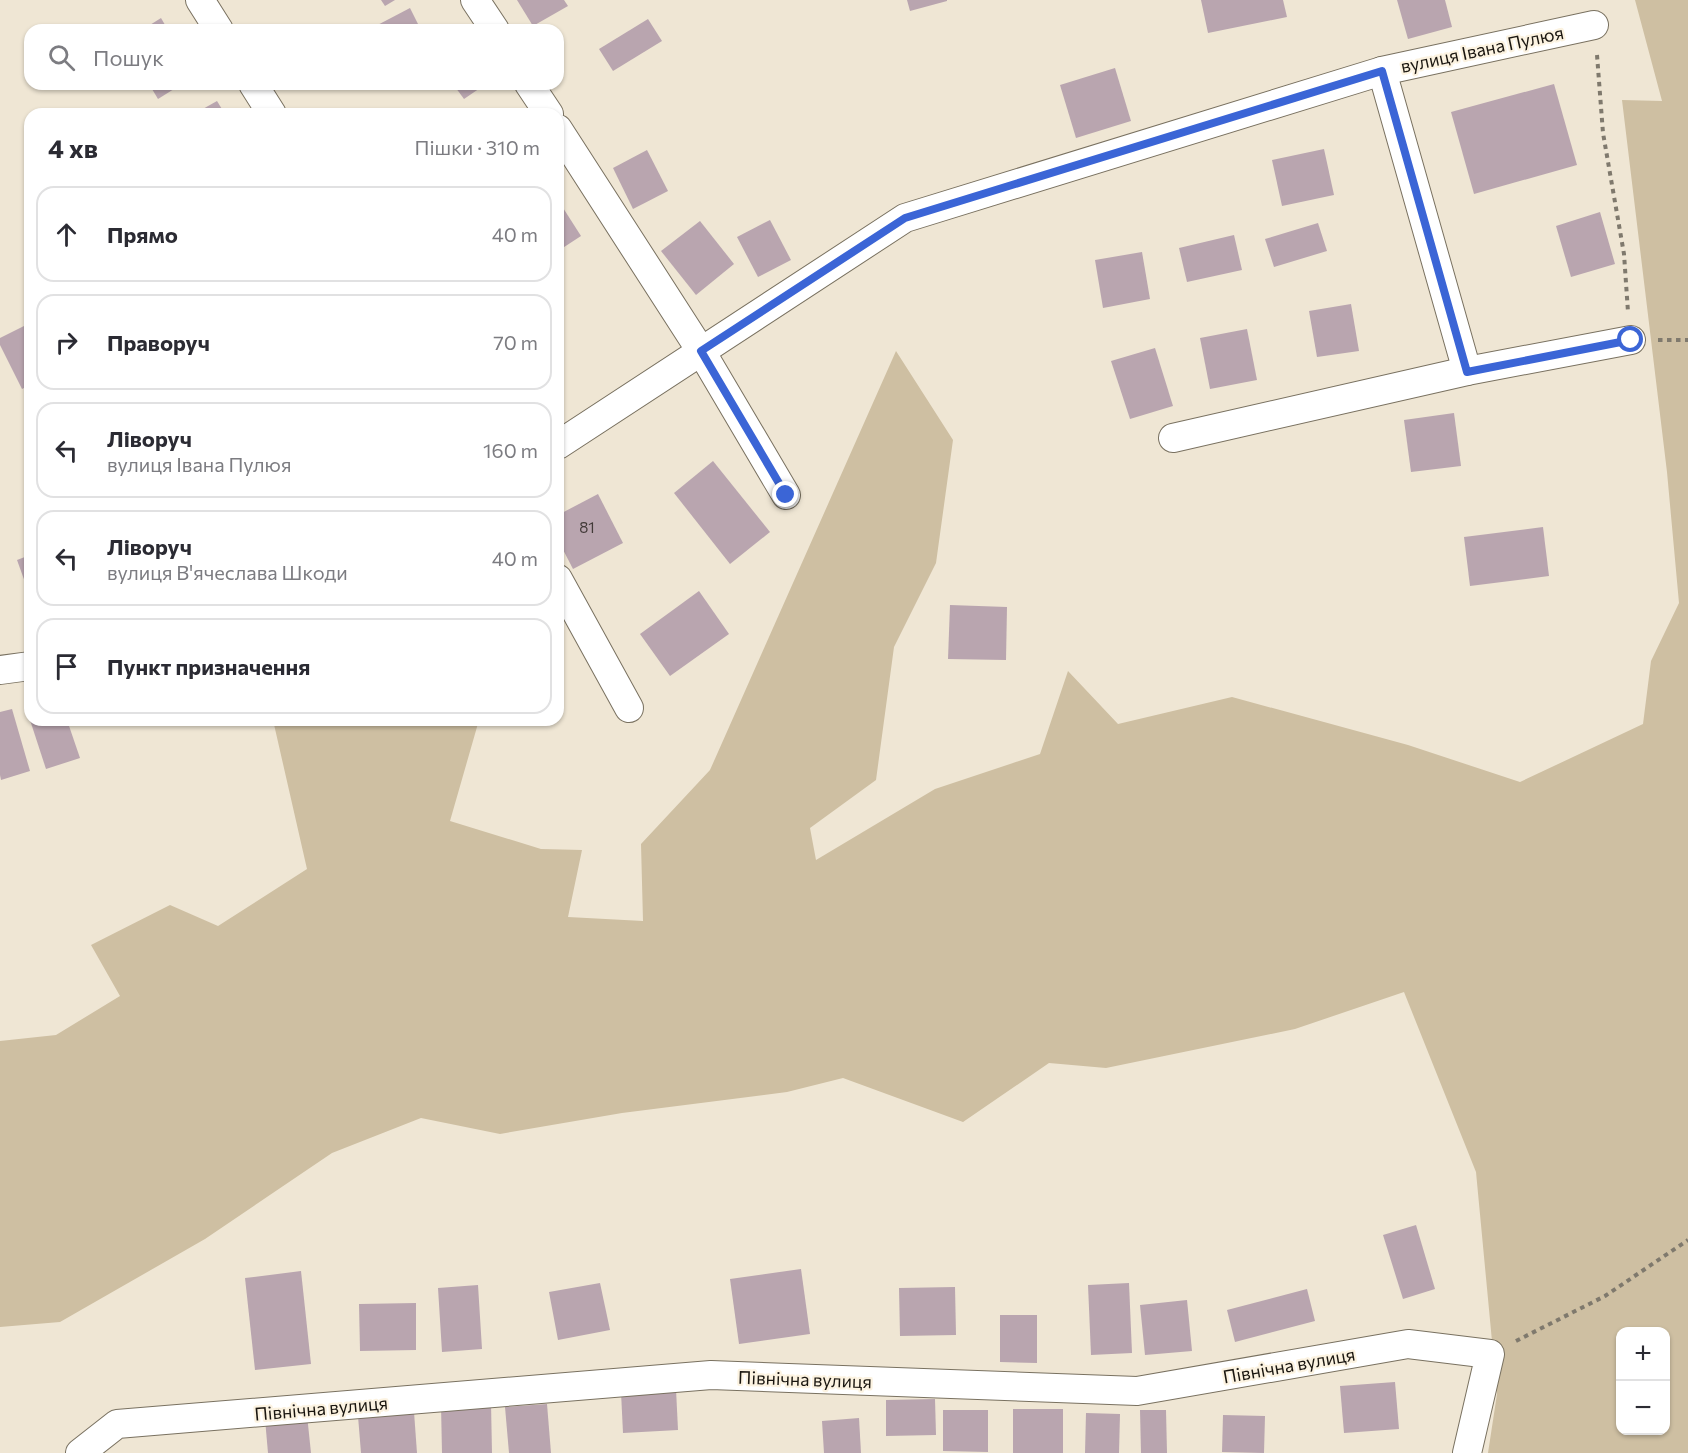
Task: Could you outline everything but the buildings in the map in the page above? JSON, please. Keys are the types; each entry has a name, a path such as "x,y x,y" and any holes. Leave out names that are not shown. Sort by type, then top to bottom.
{"street":[{"path":"200,0 215,24"},
{"path":"476,0 491,24"},
{"name":"вулиця Івана Пулюя","path":"564,440 905,218 1382,71 1594,25"},
{"path":"1382,71 1467,372"},
{"path":"257,90 268,108"},
{"path":"533,90 545,108"},
{"path":"564,138 701,351 786,495"},
{"path":"1173,438 1467,372 1631,340"},
{"path":"564,590 629,708"},
{"path":"0,670 24,667"},
{"name":"Північна вулиця","path":"80,1453 117,1424 711,1376 1137,1391 1408,1344 1490,1354"},
{"path":"1467,1453 1490,1354"}],"path":[{"path":"1594,25 1603,133 1624,254 1631,340"},
{"path":"1490,1354 1605,1296 1688,1240"}],"shaded area":[{"path":"1635,0 1688,0 1688,1453 1488,1453 1497,1394 1476,1172 1404,992 1295,1029 1106,1068 1049,1063 963,1122 843,1078 787,1092 622,1113 500,1134 421,1118 332,1153 205,1239 60,1322 0,1327 0,1041 56,1035 120,996 91,945 170,905 218,926 307,869 274,726 477,726 450,821 541,849 582,850 568,917 643,921 641,844 710,770 896,351 953,440 936,563 894,647 876,780 810,828 816,860 935,789 1040,754 1068,671 1118,724 1232,697 1408,745 1520,782 1643,724 1651,661 1679,603 1667,472 1622,100 1662,101"}],"route":[{"path":"786,495 701,351 905,218 1382,71 1467,372 1631,340"}]}
